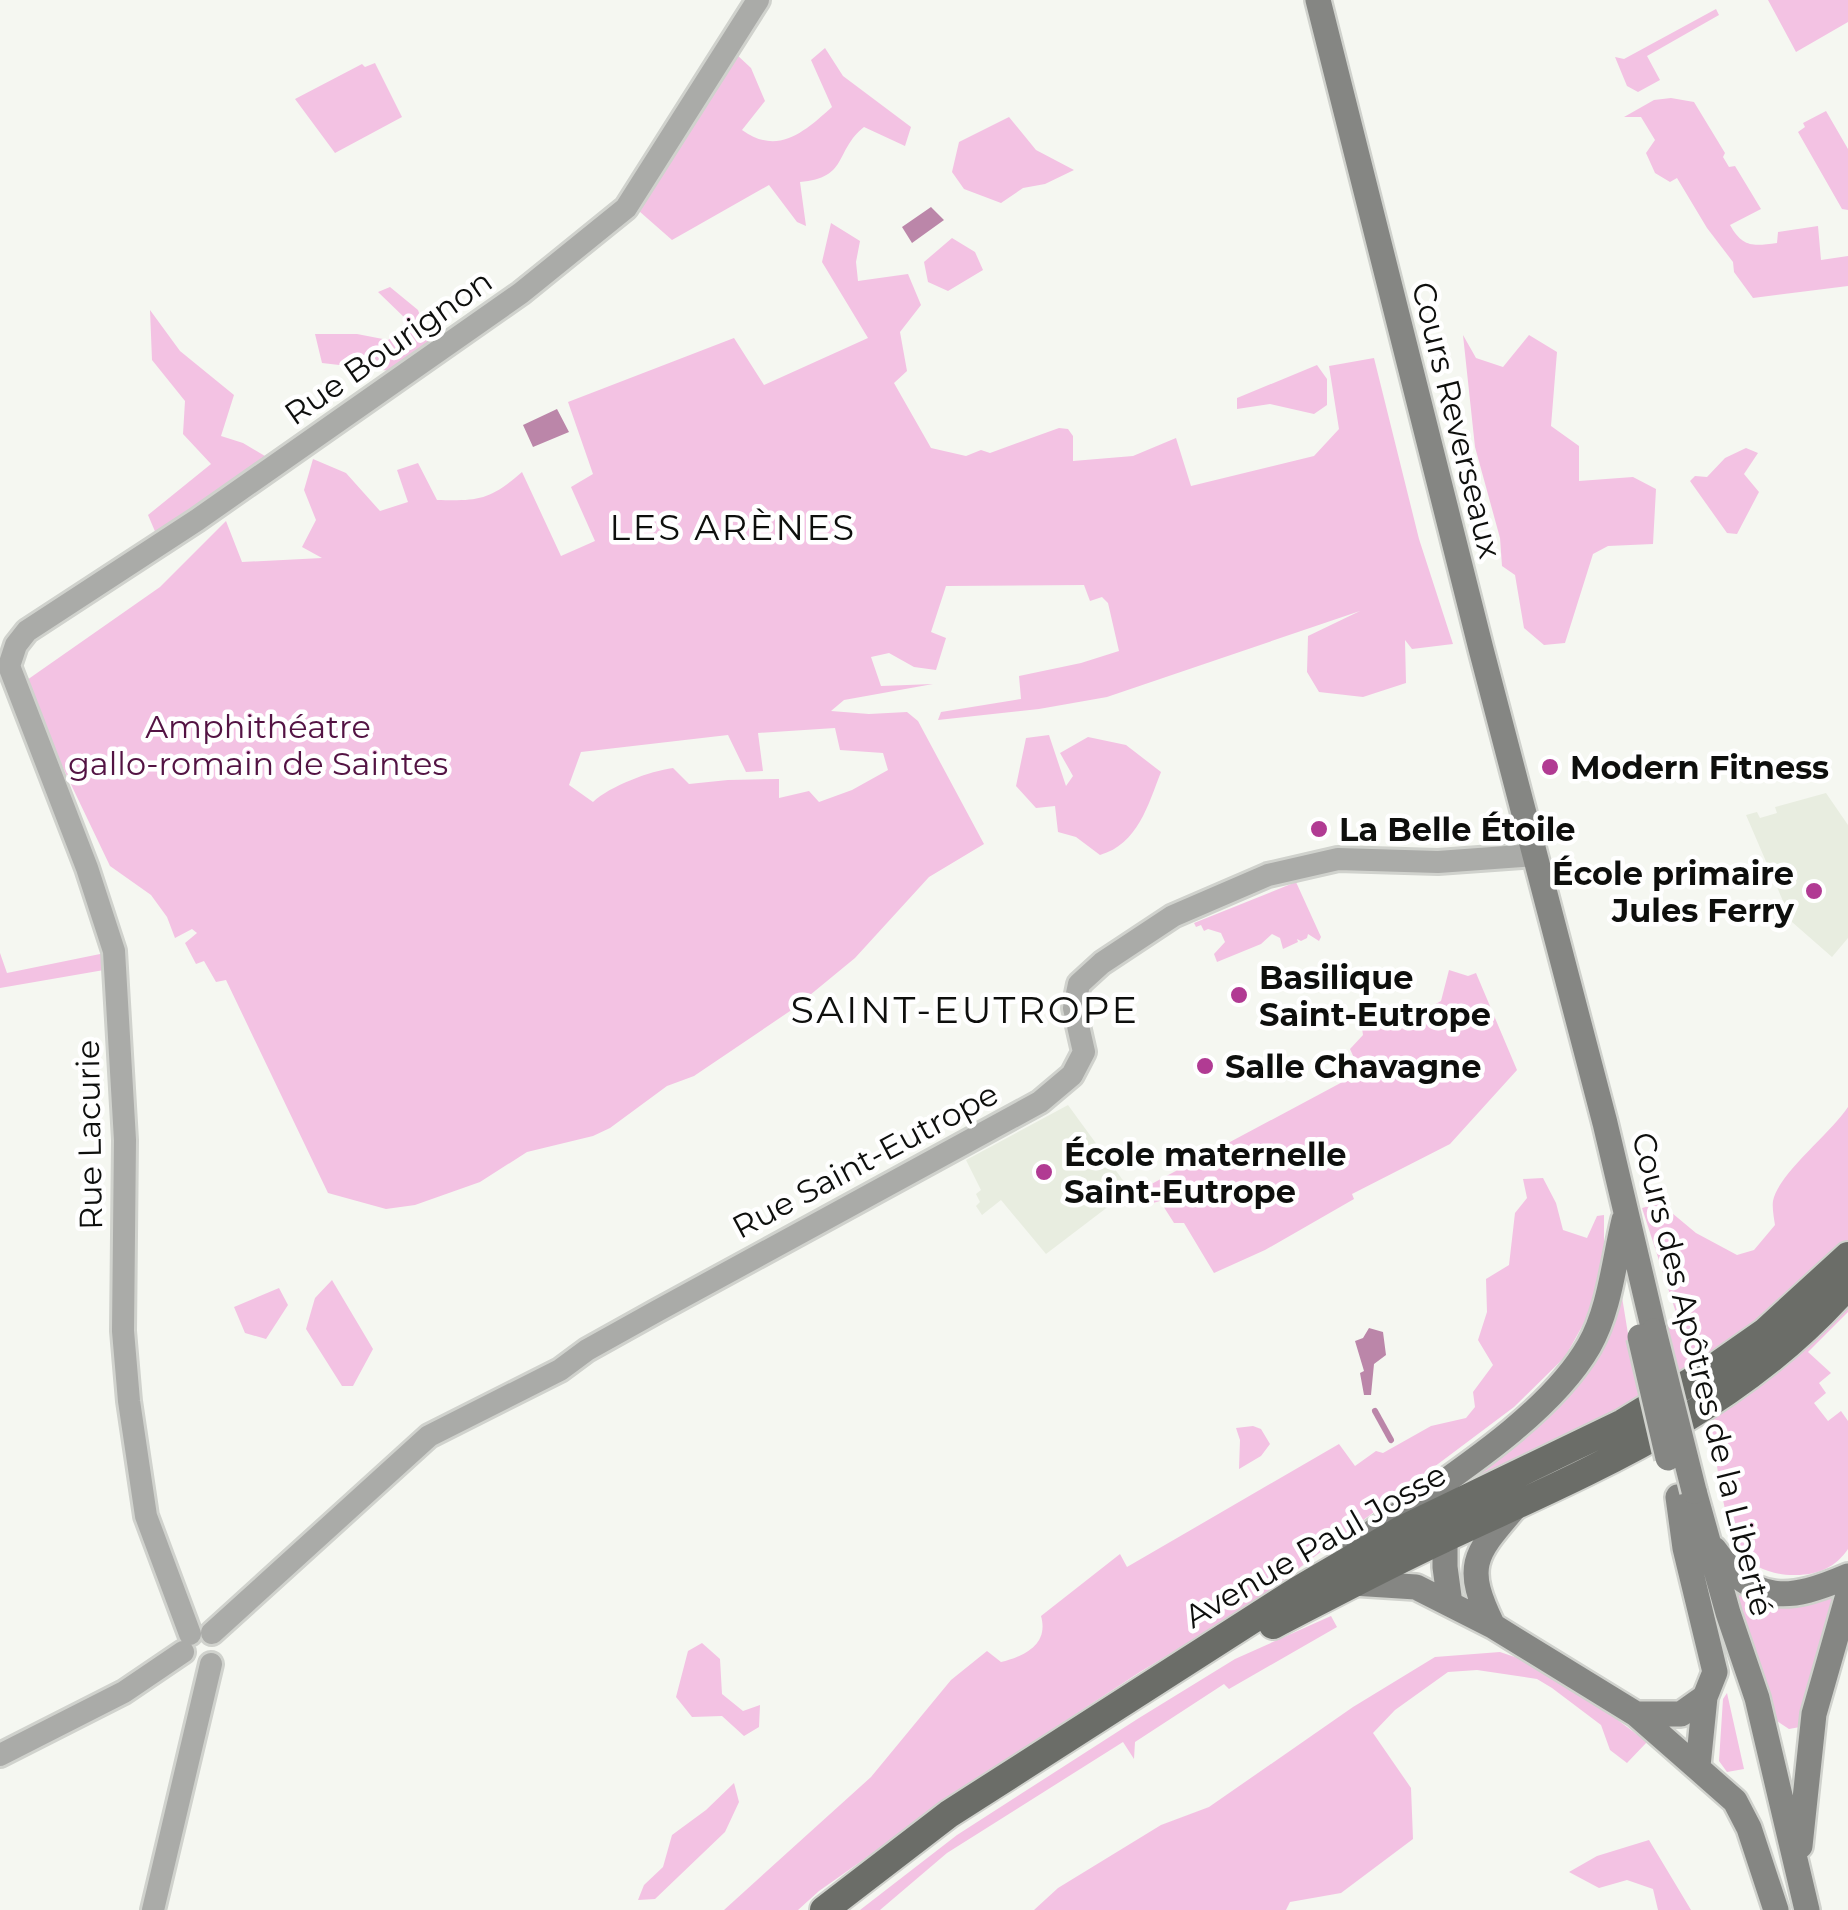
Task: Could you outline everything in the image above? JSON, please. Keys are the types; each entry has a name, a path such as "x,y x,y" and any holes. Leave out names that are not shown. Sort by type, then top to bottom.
{"main road":[{"name":"Cours Reverseaux","path":"1318,0 1535,855"},
{"name":"Cours des Apôtres de la Liberté","path":"1535,855 1606,1123 1644,1293 1647,1334 1686,1494 1708,1542 1758,1698 1807,1910"},
{"path":"1450,1604 1446,1538 1460,1485 1574,1368 1590,1343 1626,1215"},
{"name":"Avenue Paul Josse","path":"824,1910 949,1814 1300,1589 1401,1530 1460,1485 1623,1423 1668,1397 1765,1332 1848,1256"},
{"name":"Avenue Paul Josse","path":"1150,1686 1680,1424 1784,1348 1848,1285"},
{"path":"1686,1494 1685,1548 1715,1672 1705,1696 1698,1766"},
{"path":"1493,1626 1476,1592 1476,1565 1483,1546 1516,1506"},
{"path":"1708,1542 1734,1574 1765,1593 1806,1593 1848,1576"},
{"path":"1353,1583 1403,1584 1450,1604 1636,1714 1735,1800 1761,1858 1776,1910"},
{"path":"1798,1872 1814,1714 1848,1595"},
{"path":"1728,1613 1738,1679 1795,1910"},
{"path":"1636,1714 1681,1714 1705,1696"}],"street":[{"name":"Rue Bourignon","path":"16,645 27,632 197,520 522,294 626,208 758,0"},
{"name":"Rue Lacurie","path":"16,645 9,666 87,868 114,951 126,1140 122,1330 128,1401 146,1516 195,1640"},
{"name":"Rue Saint-Eutrope","path":"195,1640 429,1436 560,1370 600,1342 1040,1102 1063,1084 1082,1060 1085,1044 1074,1008 1080,984 1102,963 1172,916 1268,875 1338,859 1438,862 1535,855"},
{"path":"0,1755 124,1692 195,1640 220,1647 211,1664 212,1673 154,1910"}],"shaded area":[{"path":"931,207 944,220 912,243 902,227"},
{"path":"557,409 569,432 533,447 523,425"},
{"name":"École primaire Jules Ferry","path":"1826,793 1848,825 1848,938 1832,957 1792,922 1746,815 1757,812 1760,818 1777,813 1775,807"},
{"name":"École maternelle Saint-Eutrope","path":"1068,1105 1130,1190 1046,1254 1001,1200 982,1215 976,1206 980,1202 976,1194 981,1190 966,1160"},
{"path":"1369,1328 1383,1332 1386,1355 1374,1364 1371,1395 1364,1395 1360,1373 1364,1371 1355,1341 1363,1338"}],"green space":[{"path":"1768,0 1848,0 1848,22 1796,52"},
{"path":"1716,9 1719,15 1647,56 1660,80 1638,92 1627,86 1615,57 1624,59"},
{"path":"825,48 843,76 911,127 905,146 864,127 834,169 800,182 806,226 797,222 769,185 672,240 639,211 736,54 751,68 765,101 742,130 755,138 779,141 801,132 832,107 811,60"},
{"path":"375,63 402,117 335,153 295,99 362,64 365,67"},
{"path":"1654,100 1694,102 1725,153 1723,157 1729,167 1735,166 1761,209 1730,225 1739,238 1755,245 1777,243 1778,232 1818,226 1821,260 1848,256 1848,286 1753,298 1677,178 1670,182 1655,173 1646,153 1655,140 1641,117 1624,117"},
{"path":"1826,111 1848,149 1848,210 1842,209 1798,132 1805,127 1803,123"},
{"path":"1009,117 1036,150 1074,170 1045,184 1023,188 1001,203 964,189 952,172 959,142"},
{"name":"Amphithéatre gallo-romain de Saintes","path":"831,223 860,241 858,281 908,274 921,305 900,332 907,371 894,383 931,448 966,456 981,450 990,453 1059,428 1068,429 1073,436 1073,461 1133,456 1176,438 1191,486 1314,456 1339,429 1329,366 1374,358 1419,539 1453,644 1412,649 1405,640 1406,683 1363,697 1319,692 1307,672 1308,636 1360,611 1107,697 938,720 941,712 1021,699 1019,676 1119,651 1108,603 1102,597 1090,601 1084,585 946,586 931,632 946,638 936,670 914,667 889,653 871,657 881,686 933,684 844,700 831,711 907,712 918,721 984,844 929,877 855,958 793,1009 694,1076 667,1086 610,1128 527,1152 480,1182 415,1205 386,1209 328,1193 226,980 216,982 204,961 196,964 185,943 197,933 192,929 175,938 167,917 151,895 110,866 44,728 27,680 160,587 226,521 242,562 322,558 302,547 316,520 304,490 313,459 346,473 380,511 408,502 397,470 418,463 437,500 483,497 522,472 561,556 595,541 571,487 593,474 568,402 734,338 764,385 868,338 822,262","holes":["835,728 840,750 883,753 888,770 819,802 809,791 779,798 779,779 689,784 673,768 631,780 593,802 569,785 581,752 728,735 746,772 763,771 758,733"]},
{"path":"952,238 975,252 983,270 948,291 928,282 924,262"},
{"path":"390,287 418,310 429,341 391,371 322,363 315,334 357,334 388,340 402,332 407,320 378,292"},
{"path":"150,310 180,351 234,395 221,436 243,443 270,459 157,536 148,515 211,464 183,434 185,401 152,360"},
{"path":"1463,335 1476,358 1503,367 1529,335 1557,352 1551,426 1579,446 1579,481 1633,477 1656,489 1653,544 1608,546 1593,554 1565,643 1544,645 1524,628 1515,575 1502,566 1500,538 1475,447"},
{"path":"1317,365 1327,379 1327,405 1314,414 1270,404 1237,409 1237,398"},
{"path":"1746,448 1758,453 1744,474 1759,492 1737,534 1727,533 1690,481 1695,476 1707,477 1725,458"},
{"path":"1049,735 1066,786 1073,776 1060,753 1088,737 1126,745 1161,772 1140,822 1113,850 1100,855 1076,837 1058,832 1055,806 1036,808 1016,786 1026,738"},
{"path":"1296,882 1321,937 1319,941 1308,934 1283,949 1280,938 1272,934 1261,944 1217,962 1214,954 1225,942 1221,933 1204,931 1194,923"},
{"path":"0,953 7,973 105,953 104,970 0,988"},
{"path":"1449,970 1468,976 1476,973 1517,1070 1450,1144 1352,1194 1354,1199 1265,1250 1214,1273 1184,1223 1174,1223 1160,1201 1153,1203 1144,1188 1348,1079 1351,1083 1363,1078 1350,1049 1363,1035 1360,1014 1378,1001 1396,1026 1441,1001"},
{"path":"1848,1107 1848,1243 1747,1332 1663,1389 1589,1430 1447,1496 1533,1429 1574,1389 1604,1348 1622,1297 1629,1340 1679,1322 1642,1208 1660,1203 1696,1233 1737,1255 1754,1250 1775,1225 1773,1201 1784,1179"},
{"path":"1543,1178 1556,1203 1563,1230 1587,1238 1597,1216 1604,1215 1604,1254 1594,1305 1565,1357 1514,1407 1246,1608 998,1765 819,1891 798,1910 724,1910 871,1777 951,1680 987,1651 1001,1662 1033,1647 1042,1634 1041,1616 1120,1554 1127,1567 1339,1444 1355,1466 1376,1451 1383,1453 1431,1426 1466,1418 1475,1407 1473,1392 1493,1365 1478,1340 1487,1312 1486,1279 1509,1265 1515,1213 1527,1198 1523,1179"},
{"path":"332,1280 373,1349 353,1386 342,1386 306,1329 315,1298"},
{"path":"279,1288 288,1305 266,1339 245,1333 234,1307"},
{"path":"1848,1292 1848,1312 1808,1352 1831,1373 1819,1383 1826,1393 1814,1403 1828,1421 1841,1411 1848,1421 1848,1549 1838,1561 1819,1572 1773,1572 1745,1558 1735,1541 1707,1418"},
{"path":"1236,1428 1261,1429 1270,1444 1261,1456 1239,1469 1240,1440"},
{"path":"1733,1583 1762,1600 1787,1606 1812,1601 1844,1587 1809,1716 1800,1727 1789,1729 1777,1721"},
{"path":"1331,1616 1337,1627 1229,1689 1224,1684 1135,1742 1134,1759 1123,1742 947,1853 880,1910 860,1910 957,1835 1139,1718 1235,1659"},
{"path":"702,1643 720,1659 722,1694 743,1711 760,1705 759,1727 744,1736 722,1716 692,1717 676,1697 688,1651"},
{"path":"1500,1652 1550,1669 1647,1742 1627,1763 1610,1750 1601,1725 1537,1679 1477,1670 1448,1672 1395,1710 1373,1733 1411,1788 1413,1839 1341,1893 1290,1902 1286,1910 1034,1910 1058,1888 1161,1825 1209,1807 1353,1707 1435,1657"},
{"path":"1727,1693 1744,1769 1727,1772 1719,1761 1723,1699"},
{"path":"734,1783 739,1802 725,1832 655,1899 638,1900 644,1885 663,1867 672,1835"},
{"path":"1649,1840 1691,1910 1658,1910 1653,1889 1627,1880 1599,1888 1569,1872 1597,1856"}],"waterway":[{"path":"1375,1411 1391,1440"}],"place":[{"name":"Modern Fitness","path":"1550,767"},
{"name":"La Belle Étoile","path":"1319,829"},
{"name":"École primaire Jules Ferry","path":"1814,891"},
{"name":"Basilique Saint-Eutrope","path":"1239,995"},
{"name":"Salle Chavagne","path":"1205,1066"},
{"name":"École maternelle Saint-Eutrope","path":"1044,1172"}],"district":[{"name":"LES ARÈNES","path":"733,527"},
{"name":"SAINT-EUTROPE","path":"965,1009"}]}
